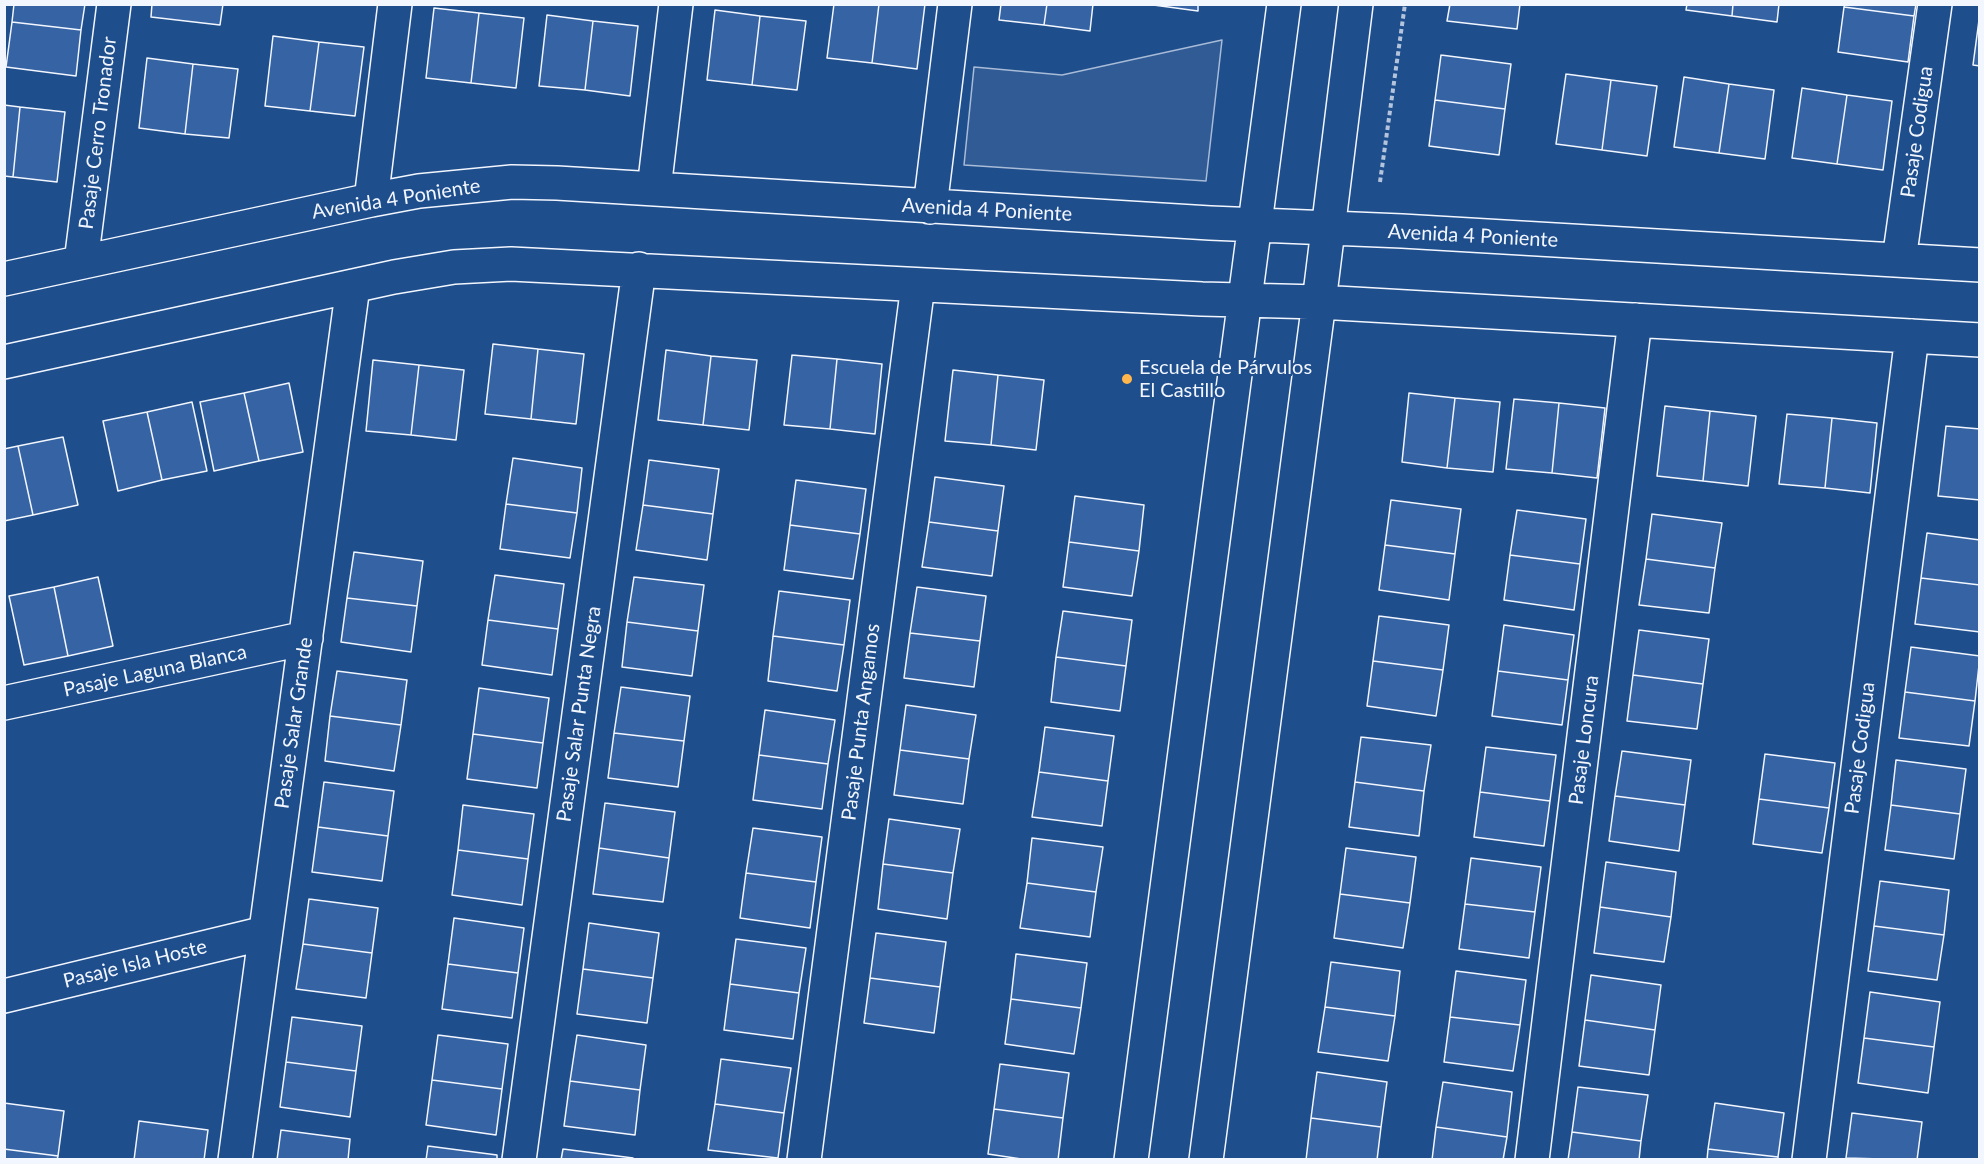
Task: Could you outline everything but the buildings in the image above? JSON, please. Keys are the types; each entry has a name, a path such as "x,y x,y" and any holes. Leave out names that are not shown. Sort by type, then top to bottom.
{"street":[{"name":"Pasaje Cerro Tronador","path":"81,262 114,4"},
{"path":"371,200 395,4"},
{"path":"654,189 676,4"},
{"path":"930,207 955,4"},
{"path":"1131,1160 1284,4"},
{"path":"1206,1160 1356,4"},
{"name":"Pasaje Codigua","path":"1899,260 1935,4"},
{"name":"Avenida 4 Poniente","path":"4,279 371,200 419,191 512,182 1980,265"},
{"path":"4,362 353,286 454,267 511,264 918,285 1319,302 1980,340"},
{"name":"Pasaje Salar Punta Negra","path":"519,1160 639,269"},
{"name":"Pasaje Punta Angamos","path":"804,1160 918,285"},
{"name":"Pasaje Salar Grande","path":"235,1160 353,286"},
{"name":"Pasaje Loncura","path":"1532,1160 1635,320"},
{"name":"Pasaje Codigua","path":"1809,1160 1912,336"},
{"name":"Pasaje Laguna Blanca","path":"4,703 306,638"},
{"name":"Pasaje Isla Hoste","path":"4,996 266,933"}],"path":[{"path":"1379,185 1405,4"}],"shaded area":[{"path":"1222,40 1206,181 964,165 974,67 1062,75"}],"place":[{"name":"Escuela de Párvulos El Castillo","path":"1127,379"}]}
